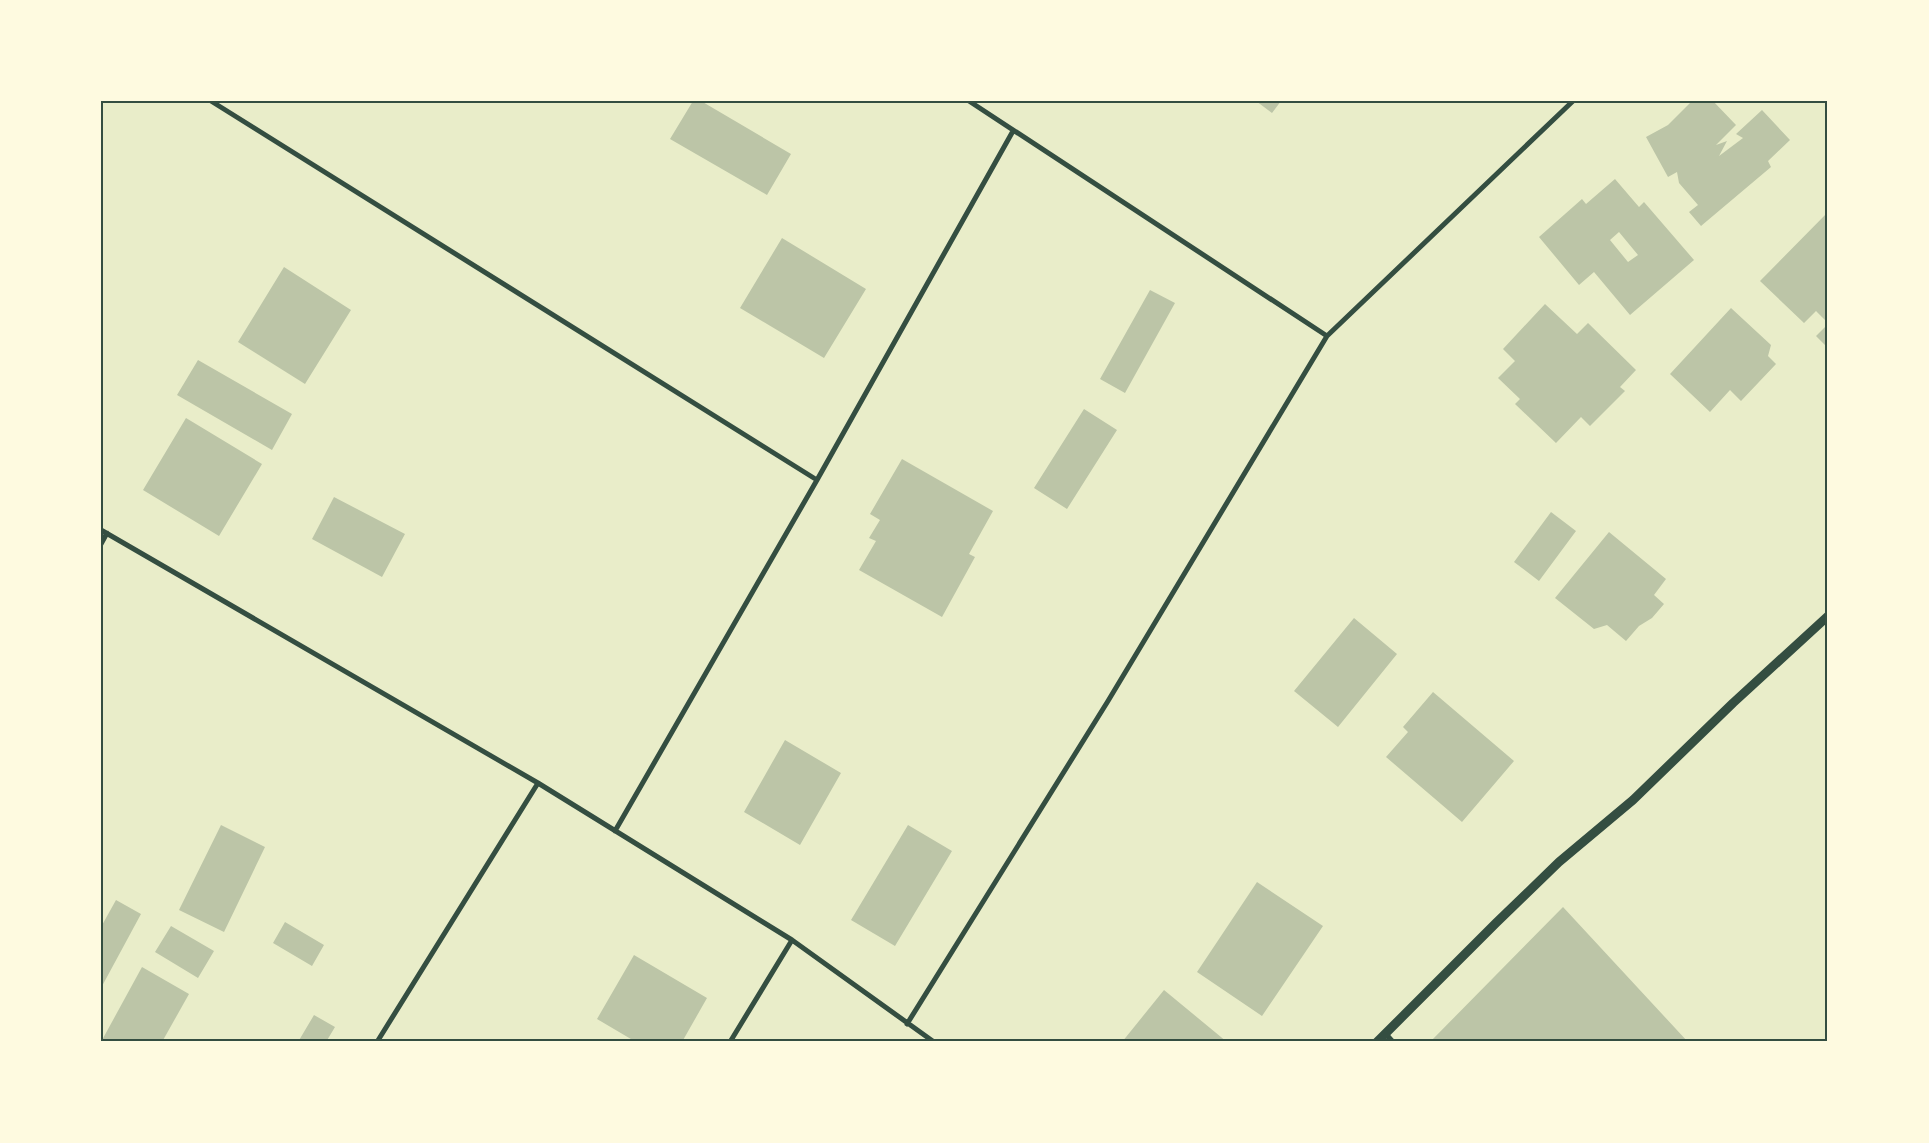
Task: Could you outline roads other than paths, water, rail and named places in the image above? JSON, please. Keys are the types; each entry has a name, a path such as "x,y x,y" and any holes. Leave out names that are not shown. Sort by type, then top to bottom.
{"street":[{"path":"212,101 817,480"},
{"path":"969,101 1327,336"},
{"path":"907,1024 1108,701 1327,336 1573,101"},
{"path":"614,831 817,480 1012,131"},
{"path":"101,530 538,783 792,940 934,1042"},
{"path":"101,544 107,534"},
{"path":"1377,1042 1559,862 1633,800 1733,702 1828,616"},
{"path":"377,1042 538,783"},
{"path":"730,1042 792,940"},
{"path":"1386,1033 1394,1042"}]}
